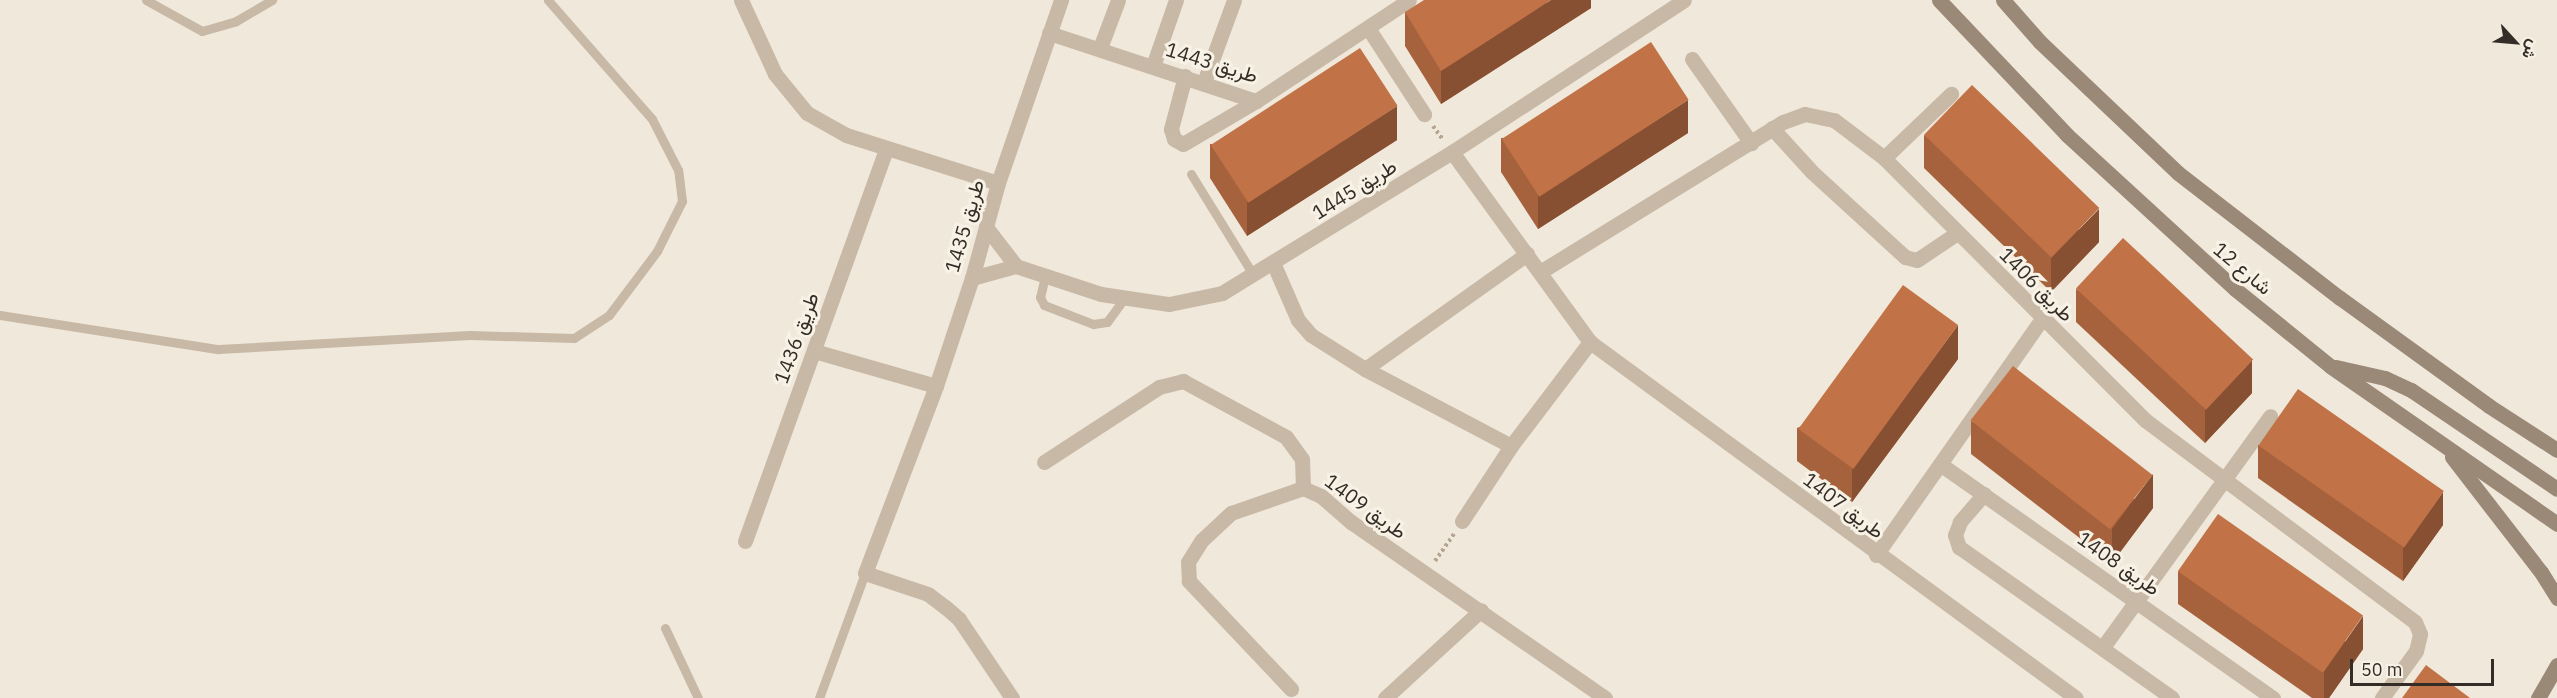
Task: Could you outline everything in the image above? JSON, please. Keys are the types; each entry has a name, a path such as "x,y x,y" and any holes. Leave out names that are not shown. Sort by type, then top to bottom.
{"street":[{"path":"741,0 775,74 807,113 846,135 998,183"},
{"name":"طريق 1435","path":"865,573 904,462 936,386 972,278 998,183 1061,0"},
{"path":"1101,48 1118,0"},
{"path":"1153,66 1176,0"},
{"path":"1204,82 1234,0"},
{"name":"طريق 1443","path":"1049,33 1101,48 1256,101 1409,0"},
{"name":"طريق 1445","path":"1016,266 1124,299 1169,304 1222,293 1274,265 1684,0"},
{"name":"شارع 12","path":"1940,0 2130,197 2235,289 2330,366 2557,524"},
{"name":"شارع 12","path":"2003,0 2040,42 2178,173 2340,298 2557,450"},
{"path":"1368,28 1424,114"},
{"path":"1692,58 1751,143"},
{"path":"1185,76 1171,129 1174,139 1183,144 1256,101"},
{"path":"1884,158 1951,94"},
{"name":"طريق 1406","path":"1540,272 1772,128 1805,114 1834,120 1884,158 2145,420 2223,481 2415,622 2420,634 2416,651 2382,698"},
{"path":"1772,128 1812,172 1905,257 1917,260 1957,232"},
{"name":"طريق 1436","path":"745,541 886,148"},
{"name":"طريق 1407","path":"1452,152 1590,342 1876,555 2076,698"},
{"path":"972,278 1016,266 986,227"},
{"path":"1365,369 1527,254"},
{"path":"1274,265 1298,320 1329,348 1511,447"},
{"path":"1876,555 2042,319"},
{"path":"1462,521 1511,447 1590,342"},
{"path":"814,351 936,386"},
{"path":"2330,366 2385,378 2411,390 2557,489"},
{"path":"1044,462 1159,387 1183,381 1286,437 1302,459 1303,488"},
{"path":"2103,647 2270,416"},
{"path":"2525,429 2557,437"},
{"path":"2443,446 2541,572 2557,598"},
{"name":"طريق 1408","path":"1940,464 2273,698"},
{"name":"طريق 1409","path":"1291,689 1189,581 1188,562 1202,540 1231,513 1303,488 1313,491 1601,697"},
{"path":"1984,494 1960,522 1954,535 1959,547 2172,698"},
{"path":"865,573 928,594 945,607 959,619 1012,698"},
{"path":"1385,698 1481,610"},
{"path":"2538,698 2557,664"}],"lane":[{"path":"146,0 202,31 236,21 272,0"},
{"path":"0,315 218,349 470,335 574,338 609,315 657,251 682,201 678,170 652,119 548,0"},
{"path":"1191,174 1254,276"},
{"path":"1045,276 1040,297 1044,305 1093,324 1107,322 1124,299"},
{"path":"819,698 865,573"},
{"path":"665,628 698,698"}],"path":[{"path":"1424,114 1452,152"},
{"path":"1427,574 1462,521"}],"building":[{"path":"1424,0 1551,0 1441,71 1405,12"},
{"path":"1651,42 1689,100 1539,197 1502,139"},
{"path":"1360,48 1398,106 1248,203 1211,145"},
{"path":"1972,85 2099,208 2051,258 1924,135"},
{"path":"2123,238 2253,359 2206,410 2076,288"},
{"path":"1903,285 1958,325 1853,469 1798,429"},
{"path":"2013,366 2152,475 2110,529 1971,420"},
{"path":"2298,389 2444,491 2404,548 2258,446"},
{"path":"2218,514 2363,616 2323,673 2178,571"},
{"path":"2426,665 2470,698 2402,698"}]}
